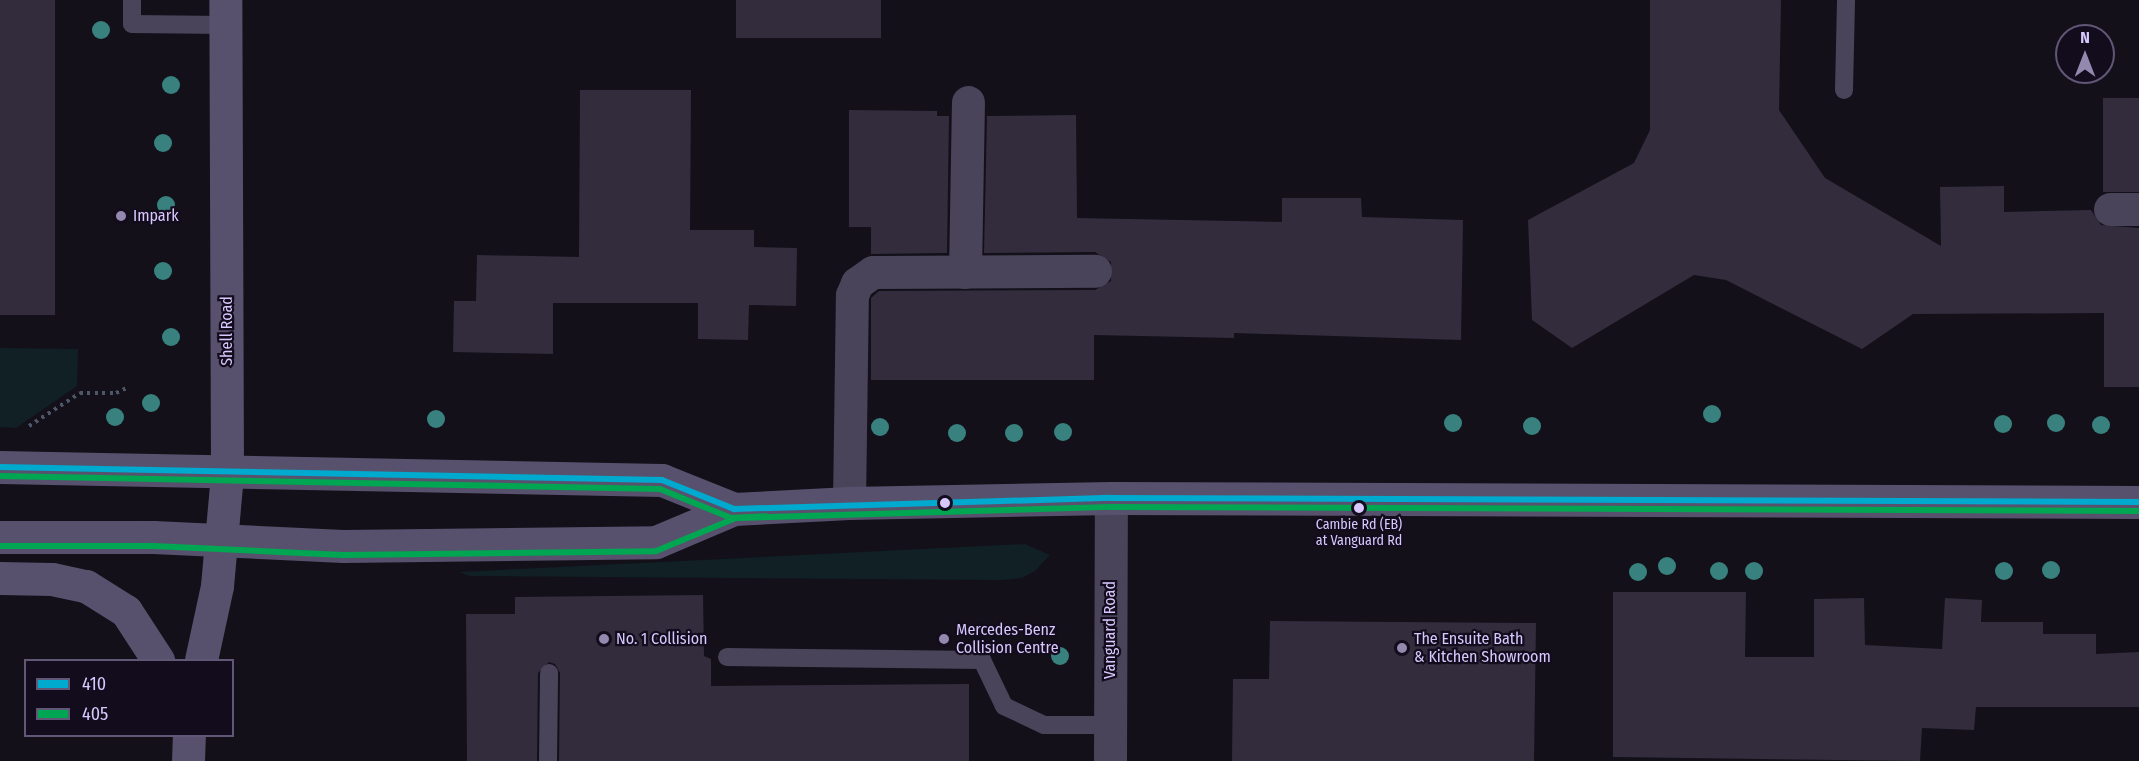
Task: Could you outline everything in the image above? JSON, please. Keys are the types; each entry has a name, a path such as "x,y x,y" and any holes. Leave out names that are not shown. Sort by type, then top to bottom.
{"main road":[{"name":"Shell Road","path":"201,659 223,541 227,473 225,12"},
{"path":"0,467 662,480 734,509"},
{"path":"0,537 223,541 343,546 656,542 734,509 849,503 1111,498 2139,502"},
{"path":"0,578 52,579 86,586 126,611 157,659"},
{"path":"188,761 189,737"}],"street":[{"path":"965,272 968,102"},
{"path":"849,503 852,295 857,283 873,272 1095,271"},
{"name":"Vanguard Road","path":"1110,761 1111,498"}],"lane":[{"path":"132,0 132,24 225,12"},
{"path":"1844,90 1846,0"},
{"path":"727,657 982,660 1004,706 1044,725 1110,725"},
{"path":"548,761 549,674"}],"path":[{"path":"25,429 80,393 116,393 129,387"}],"shaded area":[{"path":"0,348 78,349 77,386 16,428 0,427"},
{"path":"1025,544 1050,555 1035,571 1022,578 1002,580 470,576 459,572"}],"building":[{"path":"0,0 55,0 55,315 0,315"},
{"path":"736,0 881,0 881,38 736,38"},
{"path":"1650,0 1781,0 1779,110 1825,178 1941,246 1940,187 2004,186 2004,212 2091,210 2101,225 2139,228 2139,387 2104,387 2104,313 1913,314 1862,349 1726,280 1694,275 1572,348 1532,320 1528,220 1634,163 1650,130"},
{"path":"580,90 691,90 690,230 754,230 754,247 797,248 796,306 749,305 748,340 698,339 698,303 553,303 553,354 453,352 454,301 476,301 477,255 579,257"},
{"path":"2103,98 2139,98 2139,192 2103,192"},
{"path":"849,110 937,111 937,116 949,116 947,253 871,254 871,227 849,227"},
{"path":"1076,115 1077,218 1282,222 1282,198 1361,198 1362,217 1463,220 1461,340 1234,333 1234,338 1094,335 1094,380 871,380 871,298 879,291 1095,290 1111,281 1111,262 1095,252 984,253 987,116"},
{"path":"1613,592 1746,592 1745,657 1814,657 1814,599 1864,598 1865,645 1942,649 1945,598 1982,600 1981,622 2043,622 2043,634 2096,634 2096,654 2139,652 2139,707 1976,707 1974,730 1922,728 1920,761 1613,757"},
{"path":"703,595 704,656 711,659 711,686 969,684 969,761 559,761 560,673 555,664 549,662 538,673 537,761 467,761 466,614 515,614 515,597"},
{"path":"1270,621 1536,623 1534,761 1232,761 1233,679 1269,679"}],"transit line":[{"name":"410","path":"0,467 662,480 734,509 1111,498 2139,502"},
{"name":"405","path":"0,476 660,489 731,518 766,516"},
{"name":"405","path":"0,546 153,546 343,555 656,551 736,518 1111,507 2139,511"}],"place":[{"name":"Impark","path":"121,216"},
{"name":"Cambie Rd (EB) at Vanguard Rd","path":"1359,508"},
{"name":"No. 1 Collision","path":"604,639"},
{"name":"Mercedes-Benz Collision Centre","path":"944,639"},
{"name":"The Ensuite Bath & Kitchen Showroom","path":"1402,648"}]}
